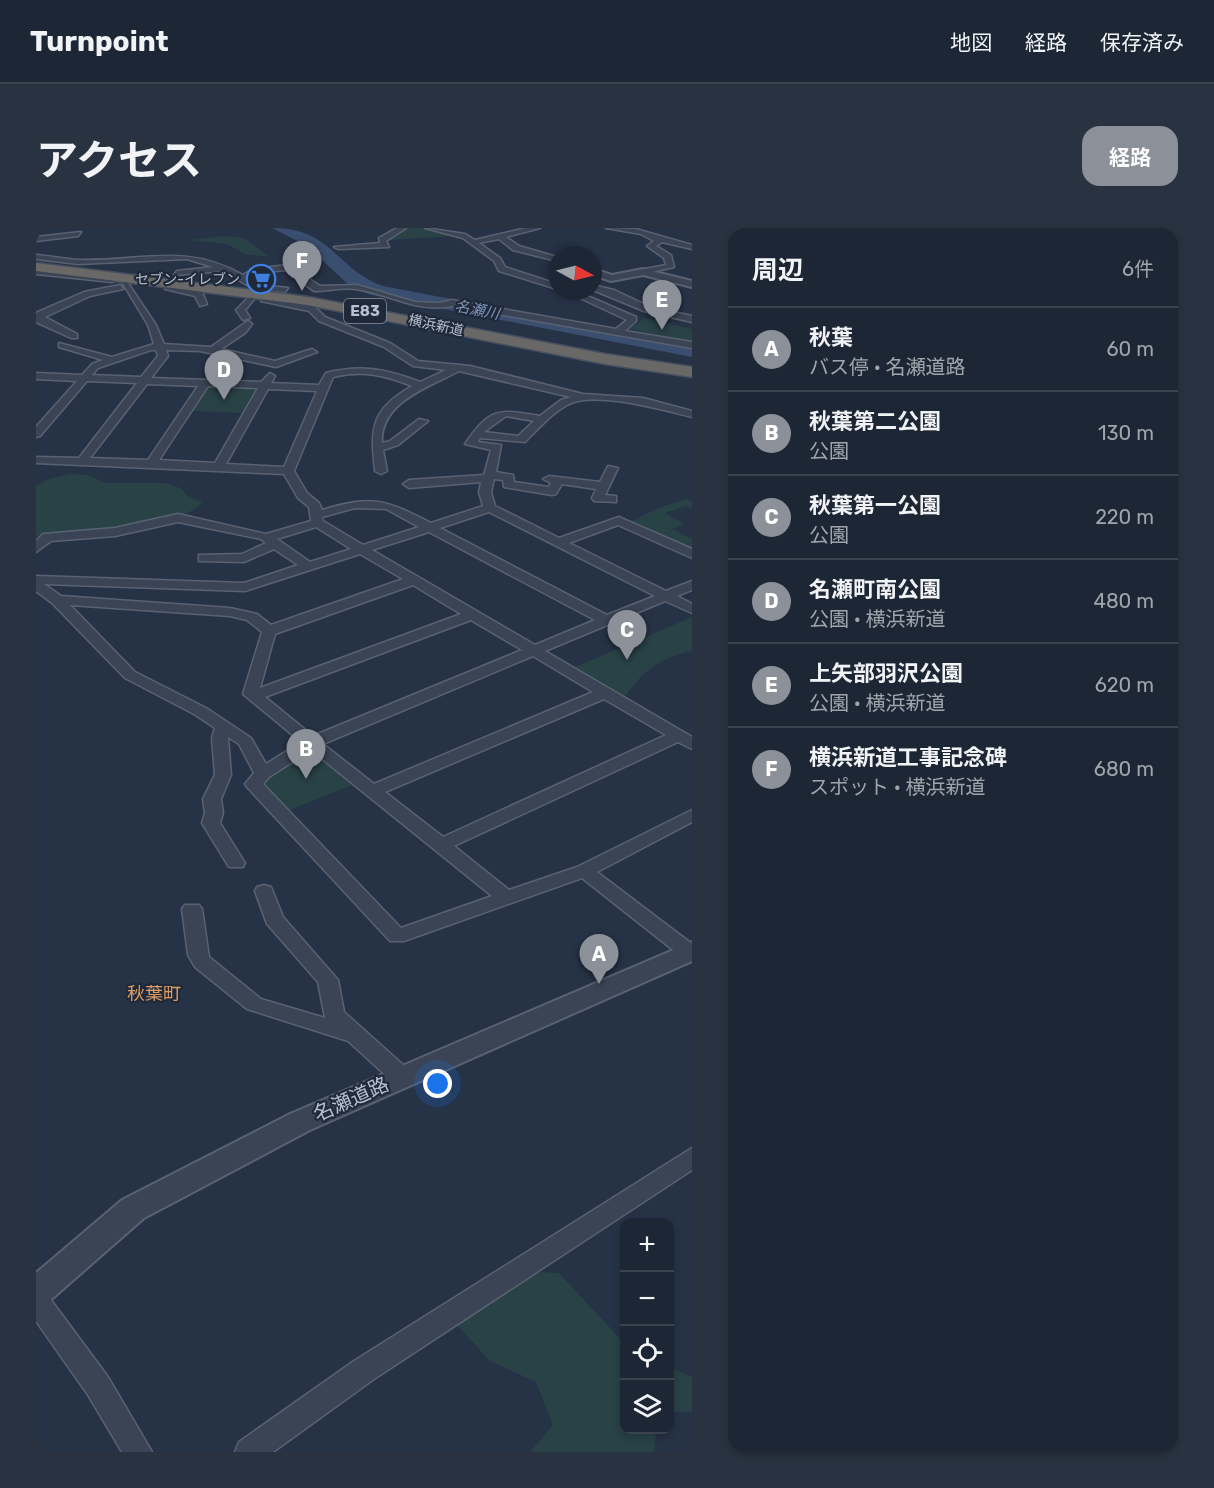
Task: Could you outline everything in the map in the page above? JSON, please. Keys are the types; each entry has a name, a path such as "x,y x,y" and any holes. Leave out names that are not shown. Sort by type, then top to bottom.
{"highway":[{"name":"横浜新道","path":"36,262 432,312 692,362"},
{"name":"E83","path":"36,262 372,312 473,342 583,364 692,373"},
{"path":"259,291 286,290"}],"street":[{"path":"338,247 386,245 382,240 402,228"},
{"path":"429,228 459,234 474,242 497,260 502,269 548,284"},
{"path":"474,242 536,228"},
{"path":"610,228 692,247"},
{"path":"36,239 74,230"},
{"path":"602,275 611,278 670,267 668,256 651,246 661,240 683,235"},
{"path":"500,236 516,248 548,257"},
{"path":"187,257 190,256 186,251 194,249"},
{"path":"36,262 187,257 225,268 259,291 312,309 322,319 387,345 416,364 493,374 583,397 644,401 692,414"},
{"path":"242,280 252,271 288,267 317,289 356,287 432,312 451,303 692,345"},
{"path":"177,273 225,268"},
{"path":"36,272 127,284 259,291"},
{"path":"644,273 692,284"},
{"path":"36,283 63,277 101,288"},
{"path":"37,317 62,307 73,298 101,288 127,284"},
{"path":"83,460 163,356 144,309 127,284"},
{"path":"168,287 199,294 203,304"},
{"path":"602,290 647,309 692,319"},
{"path":"212,351 242,331 247,321 240,310 259,291"},
{"path":"590,300 631,317 632,321 618,332"},
{"path":"37,317 74,336"},
{"path":"62,345 112,360"},
{"path":"36,434 95,366 112,360 160,346 212,351 276,364 312,352"},
{"path":"219,466 276,364"},
{"path":"288,471 329,375 372,368 420,386"},
{"path":"381,471 377,434 389,408 403,395 457,368"},
{"path":"36,376 323,388"},
{"path":"151,463 204,384"},
{"path":"477,435 521,440 542,419 565,402 583,397"},
{"path":"542,419 504,413 482,427 471,444 497,447 484,492 490,507 692,609"},
{"path":"379,448 394,442 423,421"},
{"path":"36,460 83,460 288,471"},
{"path":"612,500 598,498 611,470 624,474"},
{"path":"288,471 302,495 315,506 316,519"},
{"path":"409,484 489,476 509,477 508,485 552,491 559,480"},
{"path":"544,478 604,486"},
{"path":"204,558 244,558 266,538 355,504 389,506 605,620"},
{"path":"36,583 245,586 490,507"},
{"path":"36,548 47,537 115,532 178,518 266,538 308,566"},
{"path":"316,519 414,580 685,740"},
{"path":"559,542 619,521 692,554"},
{"path":"269,631 414,580"},
{"path":"36,583 57,600 130,675 200,711 245,741 263,773"},
{"path":"692,585 310,743 263,773 254,784 397,936 584,871 692,815"},
{"path":"57,600 244,614 269,631"},
{"path":"254,696 472,614"},
{"path":"269,631 251,694 310,743 443,844 506,898"},
{"path":"372,791 605,693"},
{"path":"223,726 220,738 224,775 212,799 214,813 211,823 236,863"},
{"path":"443,844 685,740"},
{"path":"584,871 688,957"},
{"path":"264,891 274,919 328,980 334,1015 402,1077"},
{"path":"192,909 202,962 254,1004 358,1035"},
{"name":"名瀬道路","path":"36,1293 134,1209 300,1122 688,957"},
{"path":"249,1452 364,1370 692,1158"},
{"path":"36,1300 98,1386 138,1452"}],"green space":[{"path":"406,228 423,228 460,236 386,240"},
{"path":"223,236 244,238 270,257 245,254 227,244 190,240"},
{"path":"644,318 692,329 692,343 630,329"},
{"path":"208,387 256,388 242,413 192,411"},
{"path":"71,474 89,475 105,483 166,483 180,488 188,496 202,502 192,511 152,524 77,535 41,538 36,536 36,486 48,479"},
{"path":"686,499 692,502 692,508 686,506 665,513 685,524 672,529 692,539 692,550 630,522 656,509"},
{"path":"692,617 692,651 654,666 625,696 575,667"},
{"path":"306,748 352,785 290,810 262,783"},
{"path":"534,1272 559,1273 620,1339 620,1434 656,1434 654,1452 530,1452 553,1425 536,1382 490,1361 457,1325"},
{"path":"674,1369 692,1377 692,1412 674,1412"}],"waterway":[{"name":"名瀬川","path":"280,228 313,242 359,284 379,291 692,351"}],"place":[{"name":"セブン-イレブン","path":"261,279"},
{"name":"横浜新道工事記念碑","path":"302,291"},
{"name":"上矢部羽沢公園","path":"662,330"},
{"name":"名瀬町南公園","path":"224,400"},
{"name":"秋葉第一公園","path":"627,660"},
{"name":"秋葉第二公園","path":"306,779"},
{"name":"秋葉","path":"599,984"}],"district":[{"name":"秋葉町","path":"154,994"}]}
